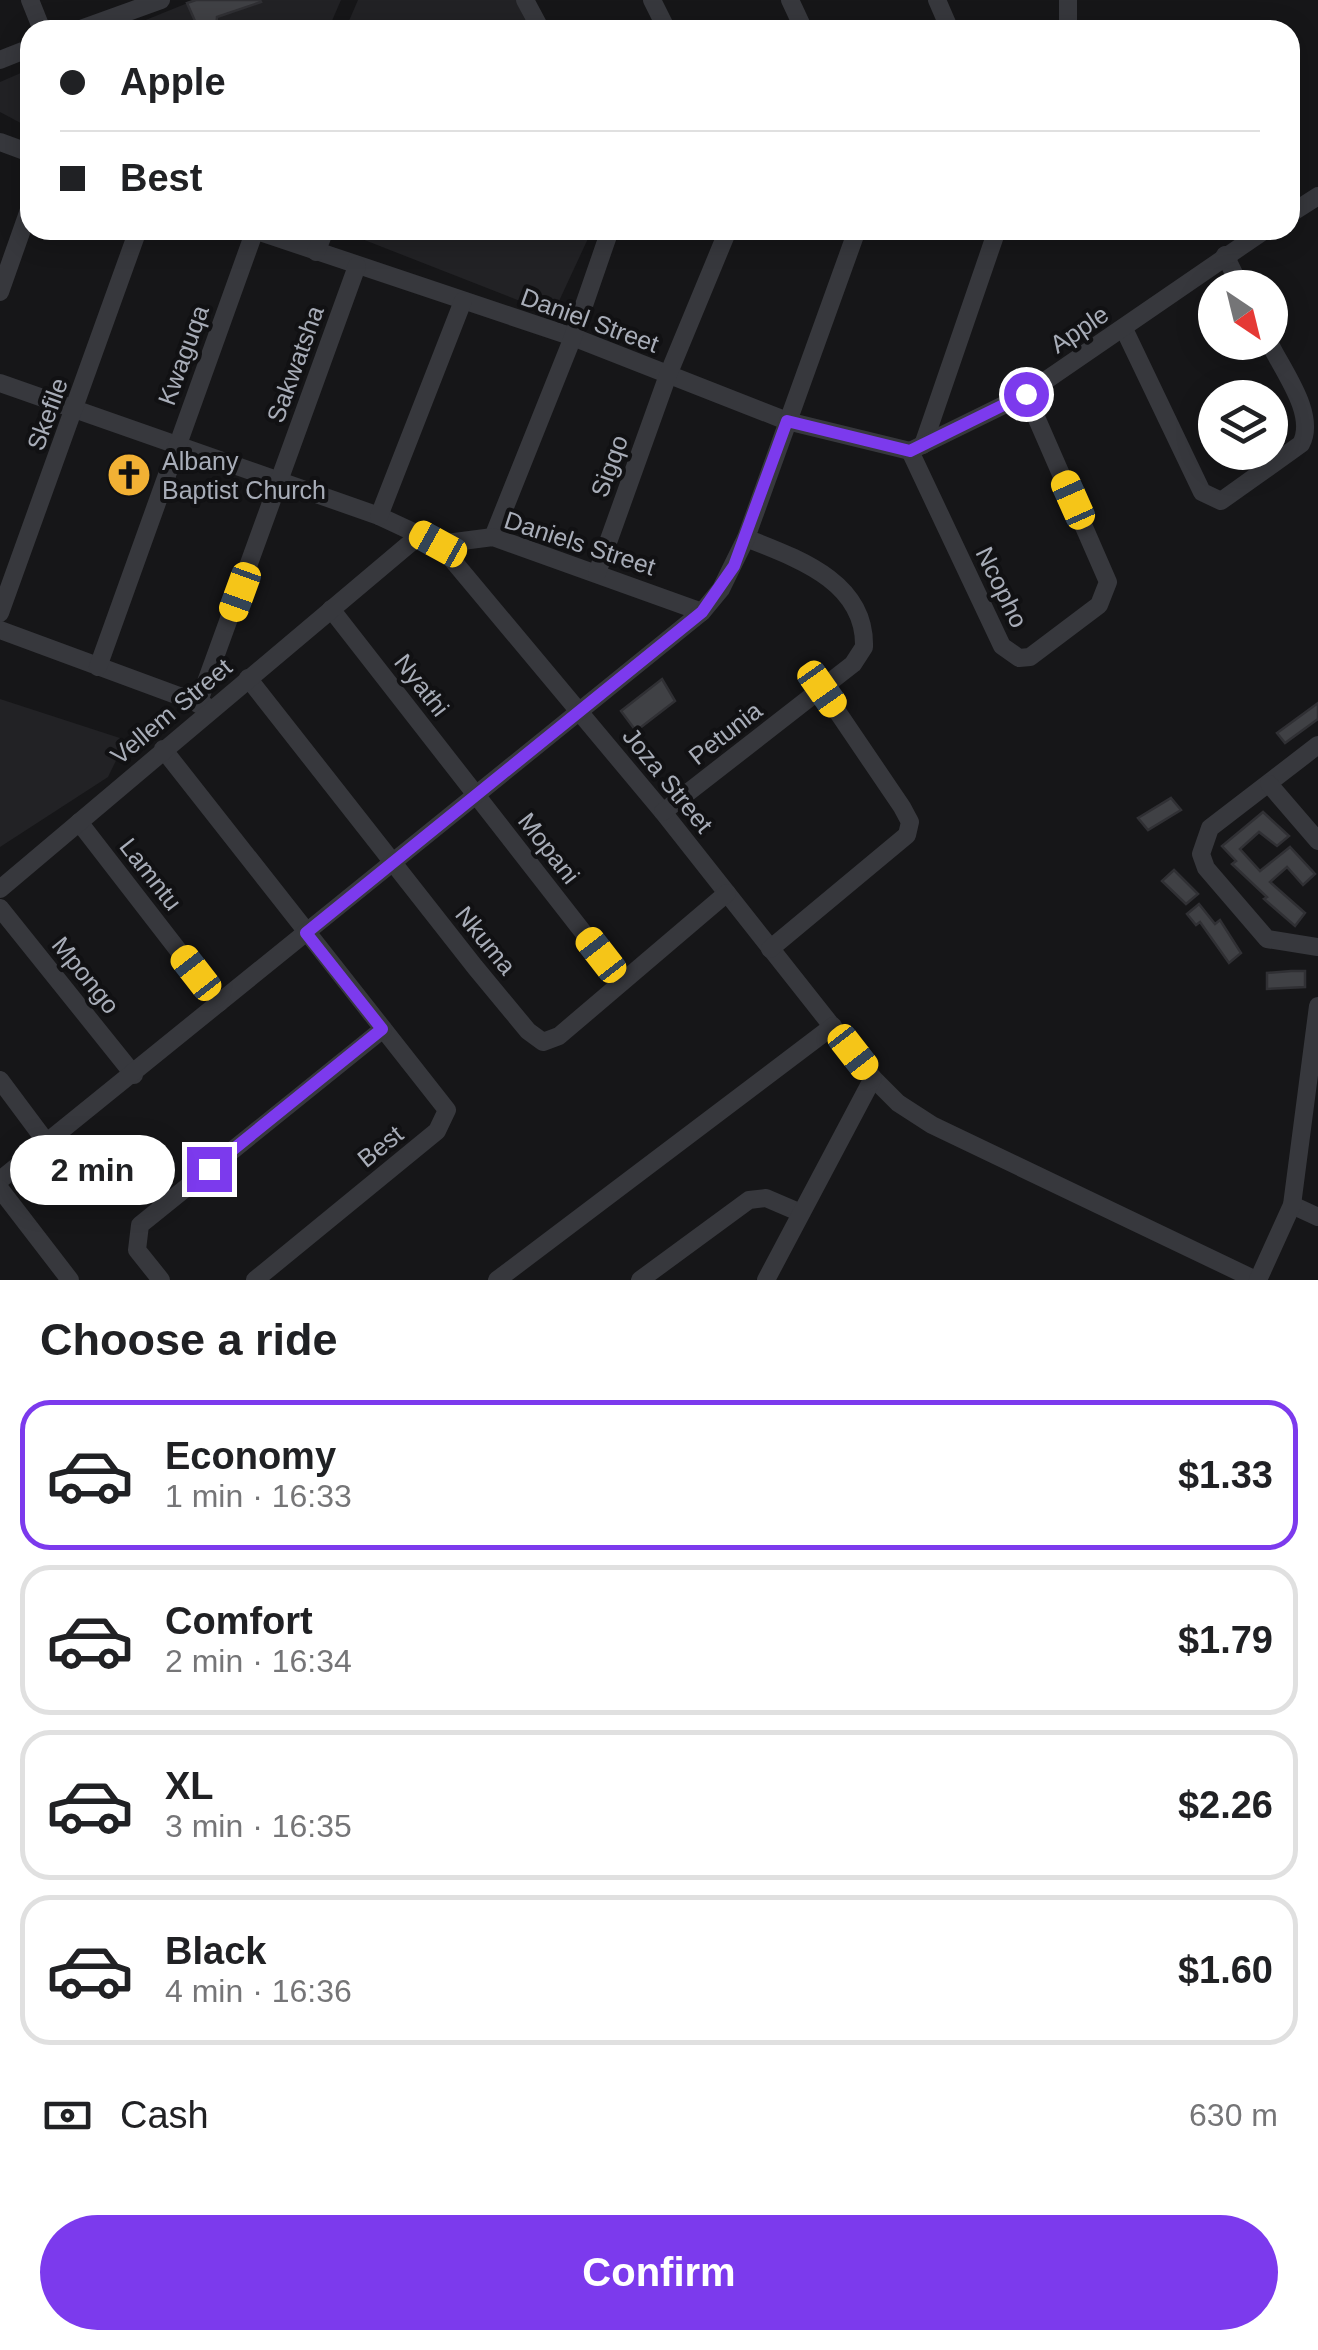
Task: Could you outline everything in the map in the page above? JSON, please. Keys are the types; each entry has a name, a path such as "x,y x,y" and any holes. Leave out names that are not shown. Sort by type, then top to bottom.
{"street":[{"path":"104,20 154,1"},
{"path":"0,292 20,235"},
{"name":"Skefile","path":"0,613 134,240"},
{"name":"Kwaguqa","path":"98,667 251,240"},
{"name":"Daniel Street","path":"283,240 573,337 787,421 916,448"},
{"path":"316,252 321,240"},
{"path":"493,537 573,337 607,240"},
{"name":"Sigqo","path":"597,573 668,375 724,240"},
{"path":"0,1180 220,1004 474,792 702,612 721,589 746,538 853,240"},
{"path":"916,448 993,240"},
{"name":"Apple","path":"916,448 1026,394 1249,240"},
{"path":"1225,255 1232,270"},
{"name":"Sakwatsha","path":"205,706 357,266"},
{"path":"380,516 463,301"},
{"path":"1124,329 1202,492 1221,501 1301,444 1306,434 1304,412 1277,360"},
{"name":"Joza Street","path":"0,383 380,516 438,544 580,710 873,1078 898,1103 932,1125 1257,1280"},
{"name":"Ncopho","path":"916,448 1002,646 1010,654 1030,657 1099,605 1108,582 1026,394"},
{"name":"Vellem Street","path":"0,889 163,749 205,706 248,678 421,534"},
{"name":"Daniels Street","path":"438,544 493,537 702,612"},
{"name":"Petunia","path":"663,812 853,664 864,647 860,621 827,574 746,538"},
{"name":"Nyathi","path":"331,609 474,792"},
{"path":"0,630 205,706"},
{"name":"Nkuma","path":"248,678 391,862 538,1039 550,1042 559,1036 727,893"},
{"path":"770,949 908,836 910,822 902,807 822,689"},
{"path":"1318,745 1210,828 1201,854 1206,868 1267,940 1318,948"},
{"name":"Best","path":"163,749 382,1029 443,1100 447,1110 445,1122 255,1280"},
{"path":"1269,784 1318,841"},
{"name":"Mopani","path":"474,792 622,982"},
{"name":"Lamntu","path":"79,822 220,1004"},
{"name":"Mpongo","path":"0,908 134,1074"},
{"path":"1257,1280 1292,1206 1318,1006"},
{"path":"496,1280 833,1026"},
{"path":"161,1280 137,1250 140,1225 382,1029"},
{"path":"766,1280 873,1078"},
{"path":"0,1080 47,1143"},
{"path":"0,1189 70,1280"},
{"path":"640,1280 749,1200 766,1198 800,1213"},
{"path":"1292,1206 1318,1217"}],"shaded area":[{"path":"195,0 341,0 332,20 146,20"},
{"path":"358,0 516,0 525,20 349,20"},
{"path":"20,73 20,123 0,112 0,82"},
{"path":"364,240 587,240 553,314"},
{"path":"0,699 126,740 108,777 0,847"}],"building":[{"path":"261,2 217,20 195,20 187,3"},
{"path":"662,679 675,701 636,731 621,711"},
{"path":"1318,703 1318,719 1285,743 1277,733"},
{"path":"1171,798 1181,810 1148,830 1138,818"},
{"path":"1263,812 1289,836 1277,846 1259,832 1240,849 1260,871 1290,847 1315,874 1303,885 1287,867 1270,882 1305,913 1295,926 1232,864 1236,861 1222,846"},
{"path":"1174,870 1198,894 1186,904 1162,881"},
{"path":"1199,904 1215,924 1220,920 1241,953 1229,963 1200,922 1196,925 1187,914"},
{"path":"1305,971 1305,987 1267,989 1267,973"}],"place":[{"name":"Albany Baptist Church","path":"129,475"}],"route":[{"path":"209,1169 382,1029 306,933 474,792 702,612 734,566 787,421 910,451 1026,394"}]}
